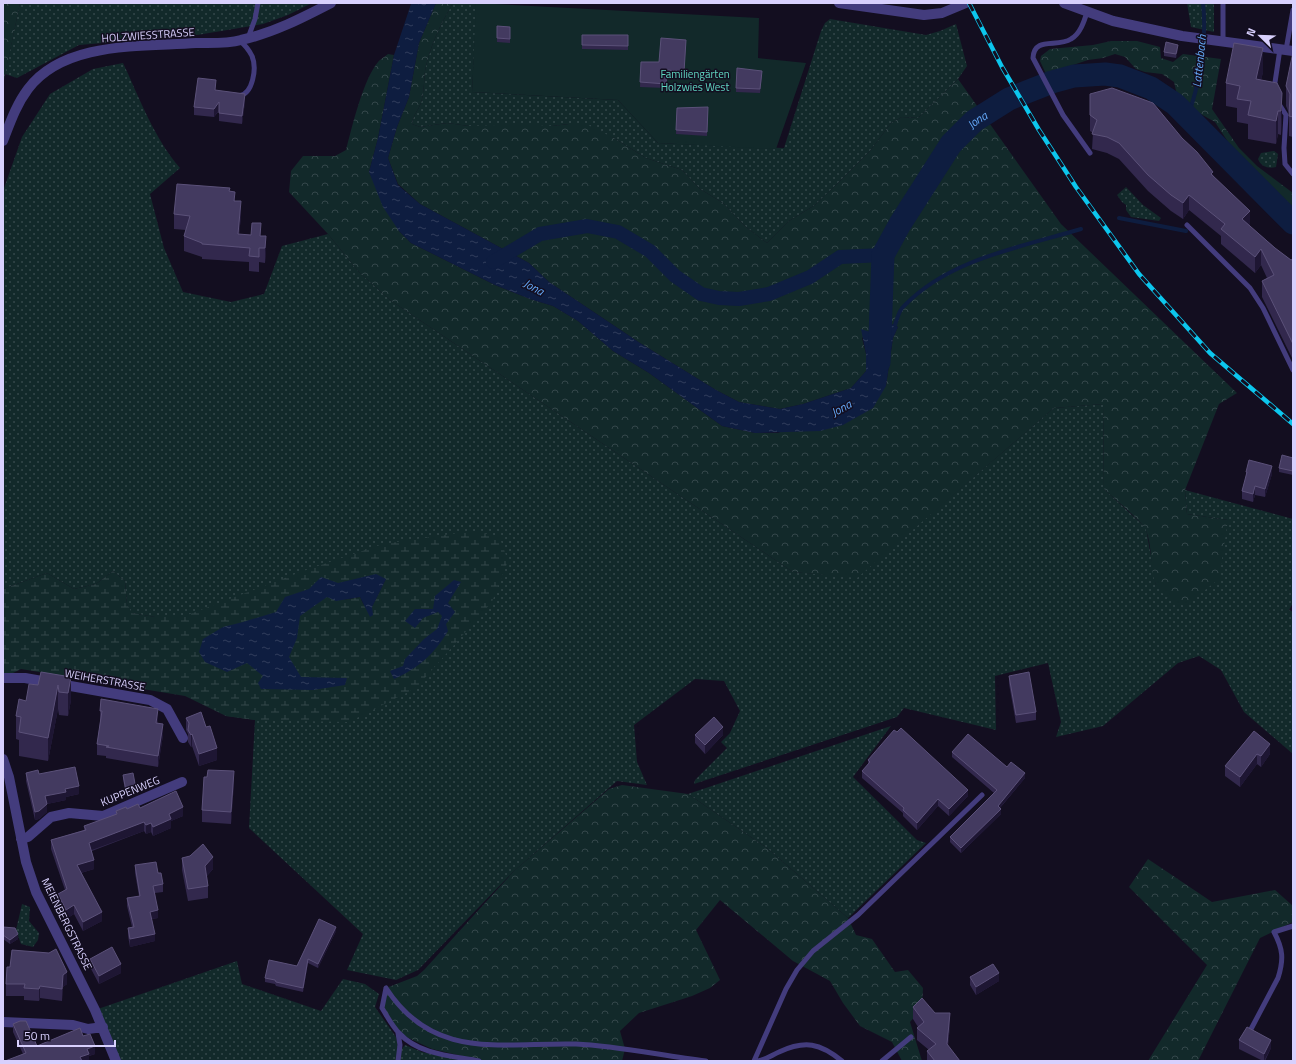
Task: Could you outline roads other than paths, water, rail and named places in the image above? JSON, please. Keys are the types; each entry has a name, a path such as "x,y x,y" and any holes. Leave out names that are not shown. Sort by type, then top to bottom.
{"street":[{"name":"HOLZWIESSTRASSE","path":"3,141 17,105 29,88 48,70 68,59 91,52 121,48 244,39 296,21 331,3"},
{"path":"839,3 924,15 942,13 966,3"},
{"path":"1064,3 1113,21 1182,36 1287,50"},
{"name":"WEIHERSTRASSE","path":"3,678 25,678 150,700 167,708 183,738"},
{"name":"MEIENBERGSTRASSE","path":"3,759 9,777 21,839 36,892 75,967 103,1027 116,1061"},
{"name":"KUPPENWEG","path":"21,839 28,837 51,817 68,813 103,816 182,782"},
{"path":"3,1022 73,1025 88,1029 103,1027"}],"lane":[{"path":"234,96 245,95 250,89 253,73 253,58 244,39 255,19 258,3"},
{"path":"1222,42 1223,3"},
{"path":"1293,10 1287,50 1273,91 1286,115 1284,153 1285,164 1293,174"},
{"path":"1088,12 1078,33 1070,40 1061,43 1041,44 1035,48 1034,62 1059,108 1090,153"},
{"path":"1187,225 1250,288 1263,308 1293,370"},
{"path":"754,1061 786,990 797,970 805,960 813,951 858,915 982,794"},
{"path":"1250,1031 1278,978 1281,968 1282,948 1274,932 1293,926"},
{"path":"479,1061 418,1048 398,1033 382,1008 386,988 402,1008 418,1023 442,1036 471,1044 505,1046 576,1044 706,1061"},
{"path":"398,1033 400,1045 398,1061"},
{"path":"882,1061 911,1037"},
{"path":"758,1061 795,1045 811,1045 829,1050 842,1061"}],"water":[{"path":"436,3 419,43 409,97 397,127 388,158 398,185 420,204 529,263 549,282 640,343 716,390 739,402 780,409 803,404 851,388 866,371 866,354 861,329 870,332 878,332 893,324 898,327 893,338 886,386 873,408 843,425 820,431 755,433 722,426 649,373 613,351 578,321 553,306 530,299 495,285 411,243 399,231 383,207 369,172 378,138 394,55 411,4"},
{"path":"376,574 386,579 372,607 373,615 370,617 360,597 336,601 327,597 300,616 297,638 289,657 301,677 347,678 345,685 313,690 261,689 258,683 263,676 247,663 227,672 205,662 199,652 203,639 223,627 276,612 285,597 309,589 321,577 338,583"},
{"path":"454,580 461,582 448,603 455,612 446,624 448,631 437,647 425,660 403,675 394,679 390,671 403,666 405,659 424,639 437,629 442,616 438,612 423,618 415,628 405,621 415,609 433,609 435,596"}],"waterway":[{"name":"Lattenbach","path":"1187,118 1192,105 1199,76 1204,31 1203,3"},
{"name":"Jona","path":"879,362 883,255 900,224 951,144 974,121 1009,99 1052,82 1074,76 1105,74 1120,76 1151,88 1175,104 1293,223"},
{"path":"1119,218 1186,231"},
{"path":"493,262 540,234 587,226 618,232 650,251 675,276 701,294 719,298 739,299 769,294 810,277 840,257 883,255"},
{"path":"895,325 902,308 922,290 942,277 964,266 1010,249 1081,229"}],"railway":[{"path":"969,3 1002,67 1039,130 1076,187 1139,274 1210,353 1293,424"}],"park label":[{"name":"Familiengärten Holzwies West","path":"695,80"}]}
